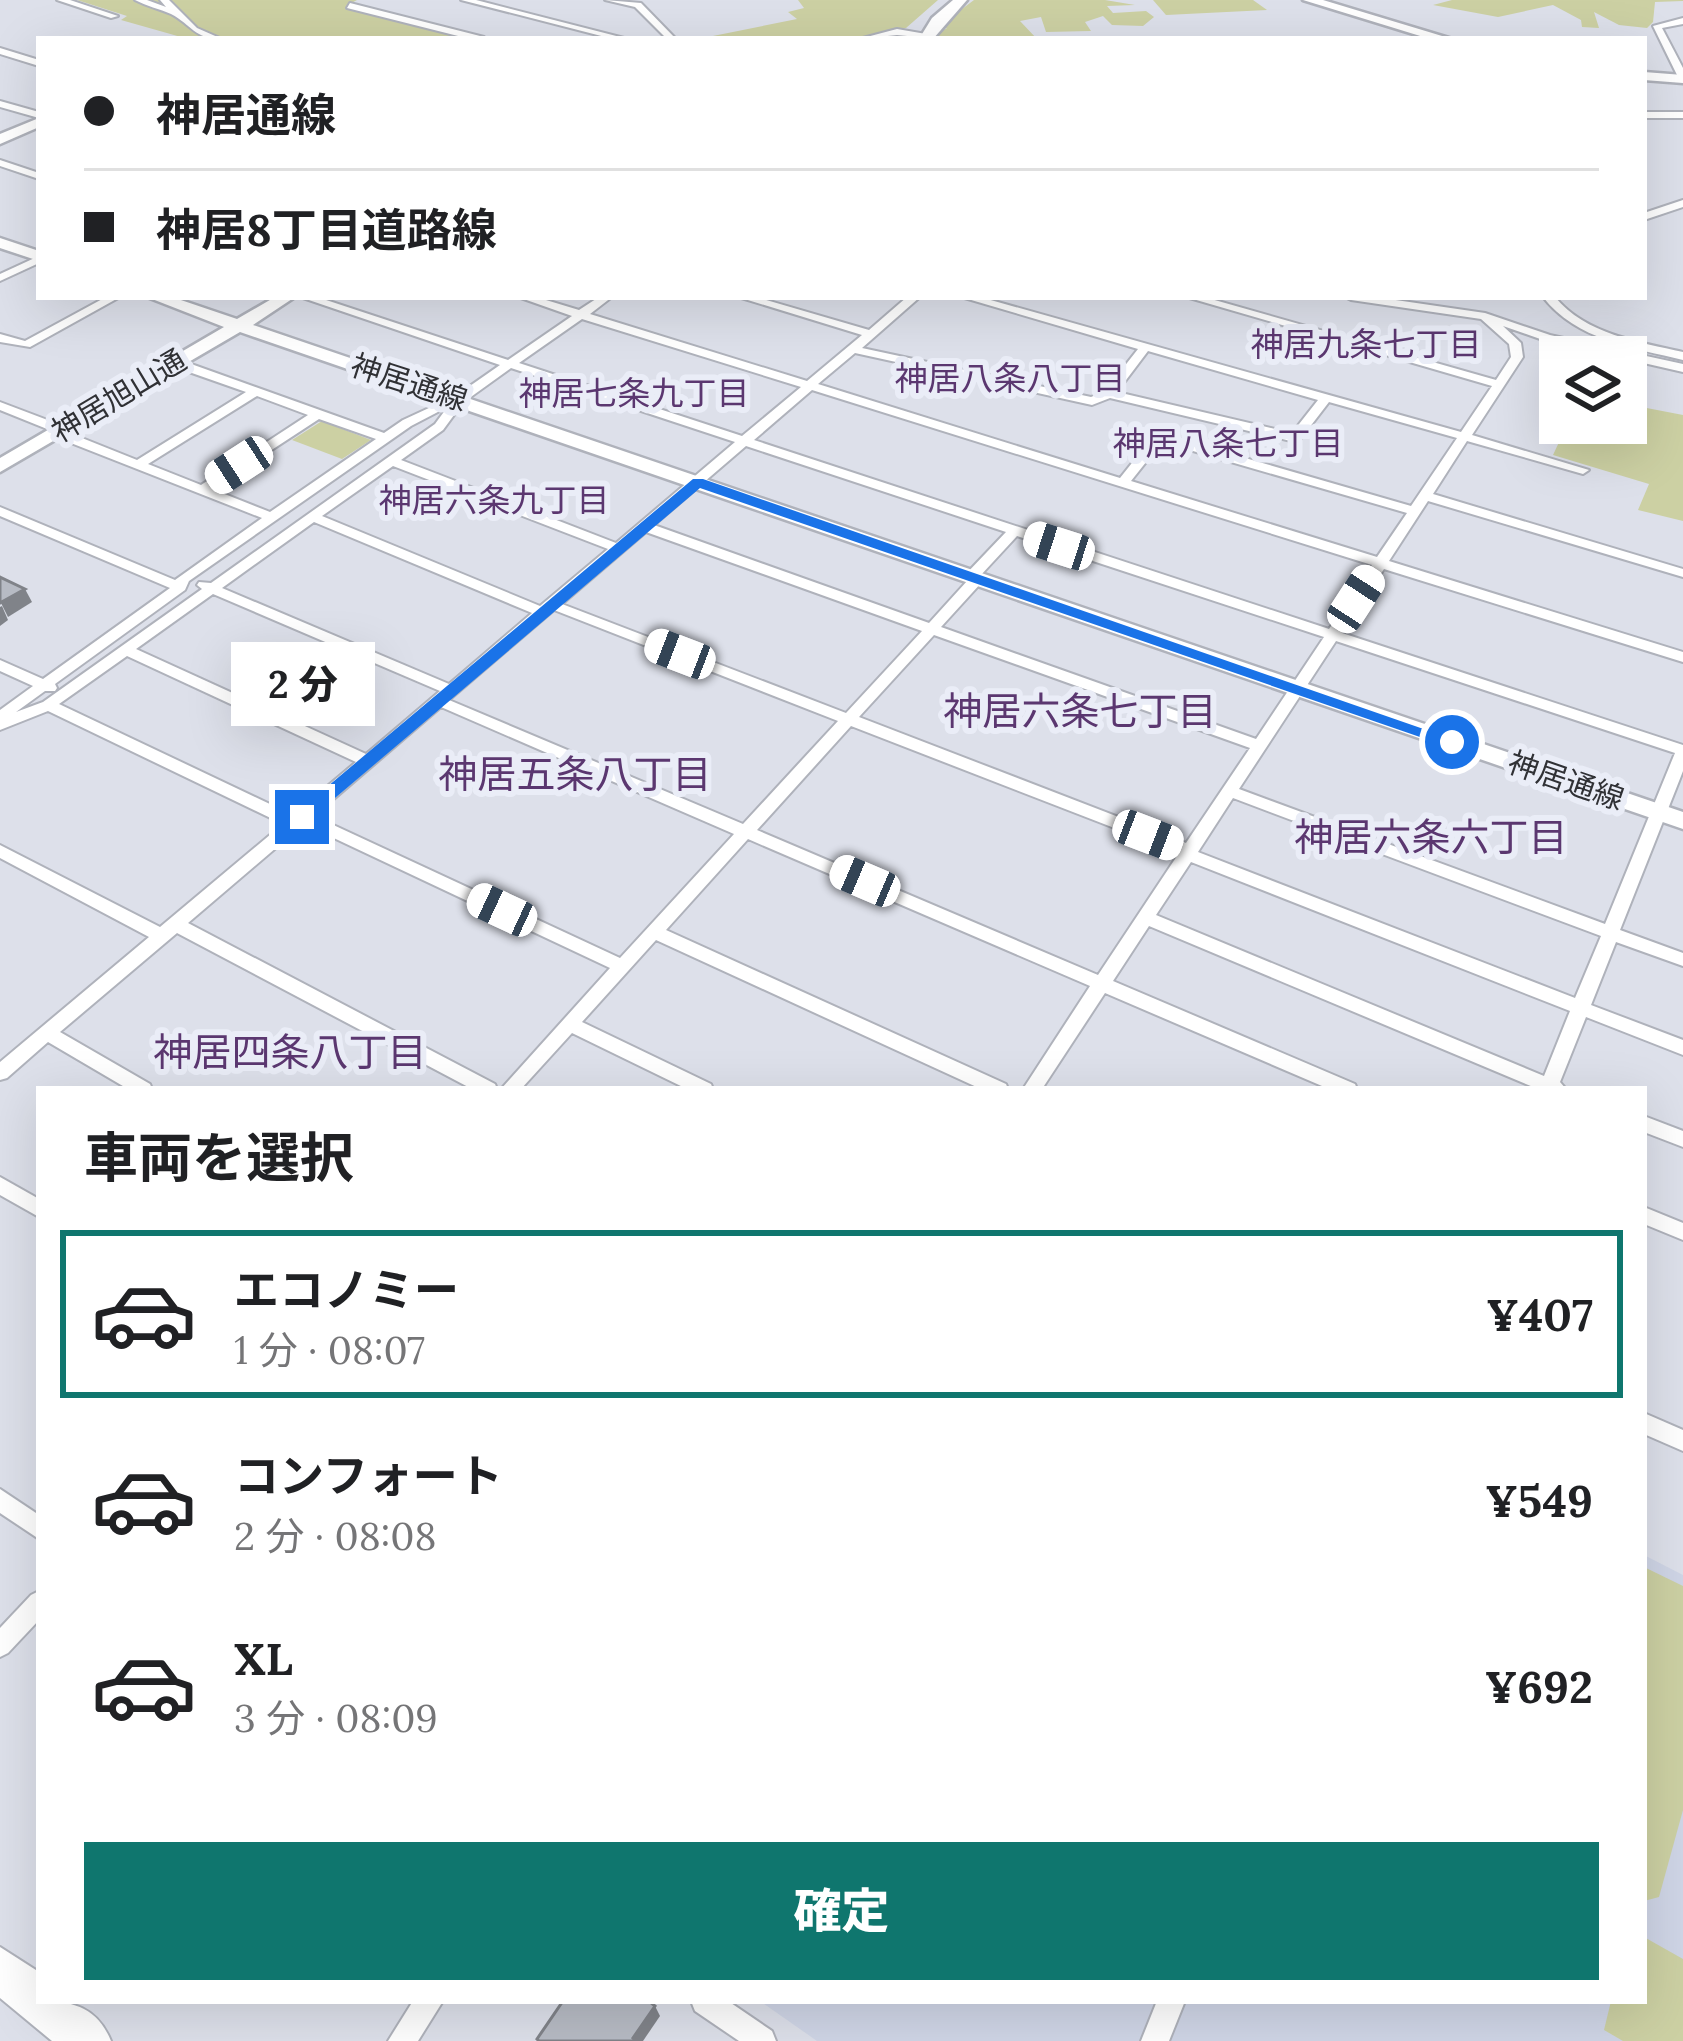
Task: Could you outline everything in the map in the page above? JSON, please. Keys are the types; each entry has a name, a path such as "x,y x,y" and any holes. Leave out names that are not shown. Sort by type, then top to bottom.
{"main road":[{"path":"0,1969 36,1998"},
{"path":"43,2004 88,2041"}],"street":[{"path":"61,0 114,16"},
{"path":"139,0 177,13"},
{"path":"164,0 194,30 210,36"},
{"path":"364,0 350,6 469,36"},
{"path":"465,0 612,36"},
{"path":"609,0 638,5 669,36"},
{"path":"928,36 961,0"},
{"path":"1309,0 1435,36"},
{"path":"1647,76 1683,78 1657,26 1683,21"},
{"path":"878,36 897,32 921,36"},
{"path":"0,51 36,62"},
{"path":"0,104 36,118"},
{"path":"1647,115 1683,115"},
{"path":"1669,115 1683,133"},
{"path":"0,140 36,121"},
{"path":"0,163 36,175"},
{"path":"1647,217 1683,203"},
{"path":"0,243 36,256"},
{"path":"0,278 36,259"},
{"path":"0,338 26,345 108,300"},
{"name":"神居通線","path":"164,300 1683,821"},
{"path":"260,314 273,300"},
{"name":"神居旭山通","path":"0,466 282,300"},
{"path":"260,314 298,300"},
{"path":"315,300 1683,751 1553,1086"},
{"path":"534,300 1683,658"},
{"path":"0,721 48,705 64,694 392,461 460,400 602,300"},
{"path":"754,300 871,334"},
{"path":"0,1073 911,300"},
{"path":"978,300 1583,470"},
{"path":"1203,300 1498,384"},
{"path":"1372,300 1485,316 1547,338 1683,368"},
{"path":"1551,300 1555,307 1604,334 1683,356"},
{"path":"1034,1086 1517,357 1515,343 1485,316"},
{"path":"1109,394 1108,388 1145,347"},
{"path":"852,349 1092,401 1109,394 1295,438 1326,398"},
{"path":"176,363 385,438"},
{"path":"138,465 255,392"},
{"path":"0,721 41,684 385,438 460,400"},
{"path":"0,406 272,517"},
{"path":"200,490 318,414"},
{"path":"1123,483 1159,437 1414,512"},
{"path":"392,461 620,549"},
{"path":"1424,496 1683,573"},
{"path":"0,511 181,583 213,588 746,830 1341,1086"},
{"path":"313,517 1189,852 1683,1048"},
{"path":"646,527 1259,746"},
{"path":"513,1086 932,628 1014,531"},
{"path":"126,650 368,761"},
{"path":"0,665 64,694"},
{"path":"48,705 622,966"},
{"path":"1230,790 1683,960"},
{"path":"0,851 482,1086"},
{"path":"1146,918 1547,1086"},
{"path":"654,932 992,1086"},
{"path":"569,1024 698,1086"},
{"path":"47,1034 138,1086"},
{"path":"1647,1125 1683,1139"},
{"path":"0,1185 36,1208"},
{"path":"1647,1216 1683,1232"},
{"path":"1647,1424 1683,1442"},
{"path":"0,1501 36,1526"},
{"path":"0,1646 36,1606"},
{"path":"402,2041 427,2004"},
{"path":"709,2004 762,2041"},
{"path":"1155,2041 1171,2004"}],"shaded area":[{"path":"1647,1557 1683,1575 1683,2041 817,2041 764,2004 1647,2004"}],"green space":[{"path":"77,0 357,0 346,6 454,36 177,36 121,20 127,16"},
{"path":"798,0 938,0 906,28 867,36 713,36 797,19 788,12 804,8"},
{"path":"974,0 1105,0 1135,5 1107,6 1113,13 1146,11 1154,17 1143,26 1112,25 1103,16 1085,22 1091,31 1046,32 1041,17 1020,21 1034,36 934,36 947,28 938,27"},
{"path":"1153,0 1253,0 1267,10 1166,15"},
{"path":"1452,0 1683,1 1655,2 1653,22 1647,28 1619,25 1594,12 1599,28 1582,27 1581,20 1553,5 1498,17 1433,5"},
{"path":"1647,408 1683,415 1683,521 1638,510 1649,484 1553,455 1558,444 1647,444"},
{"path":"322,421 371,440 342,459 292,440"},
{"path":"1647,1568 1683,1586 1683,1810 1659,1897 1647,1900"},
{"path":"1647,1939 1683,1959 1683,2041 1623,2041 1604,2030 1610,2004 1647,2004"}],"building":[{"path":"0,577 25,589 0,603"},
{"path":"561,2004 655,2006 633,2038 637,2041 537,2039"}],"district":[{"name":"神居九条七丁目","path":"1366,344"},
{"name":"神居八条八丁目","path":"1010,378"},
{"name":"神居七条九丁目","path":"634,393"},
{"name":"神居八条七丁目","path":"1228,443"},
{"name":"神居六条九丁目","path":"494,500"},
{"name":"神居六条七丁目","path":"1080,711"},
{"name":"神居五条八丁目","path":"575,774"},
{"name":"神居六条六丁目","path":"1431,837"},
{"name":"神居四条八丁目","path":"290,1052"}],"route":[{"path":"302,817 698,482 1452,742"}]}
